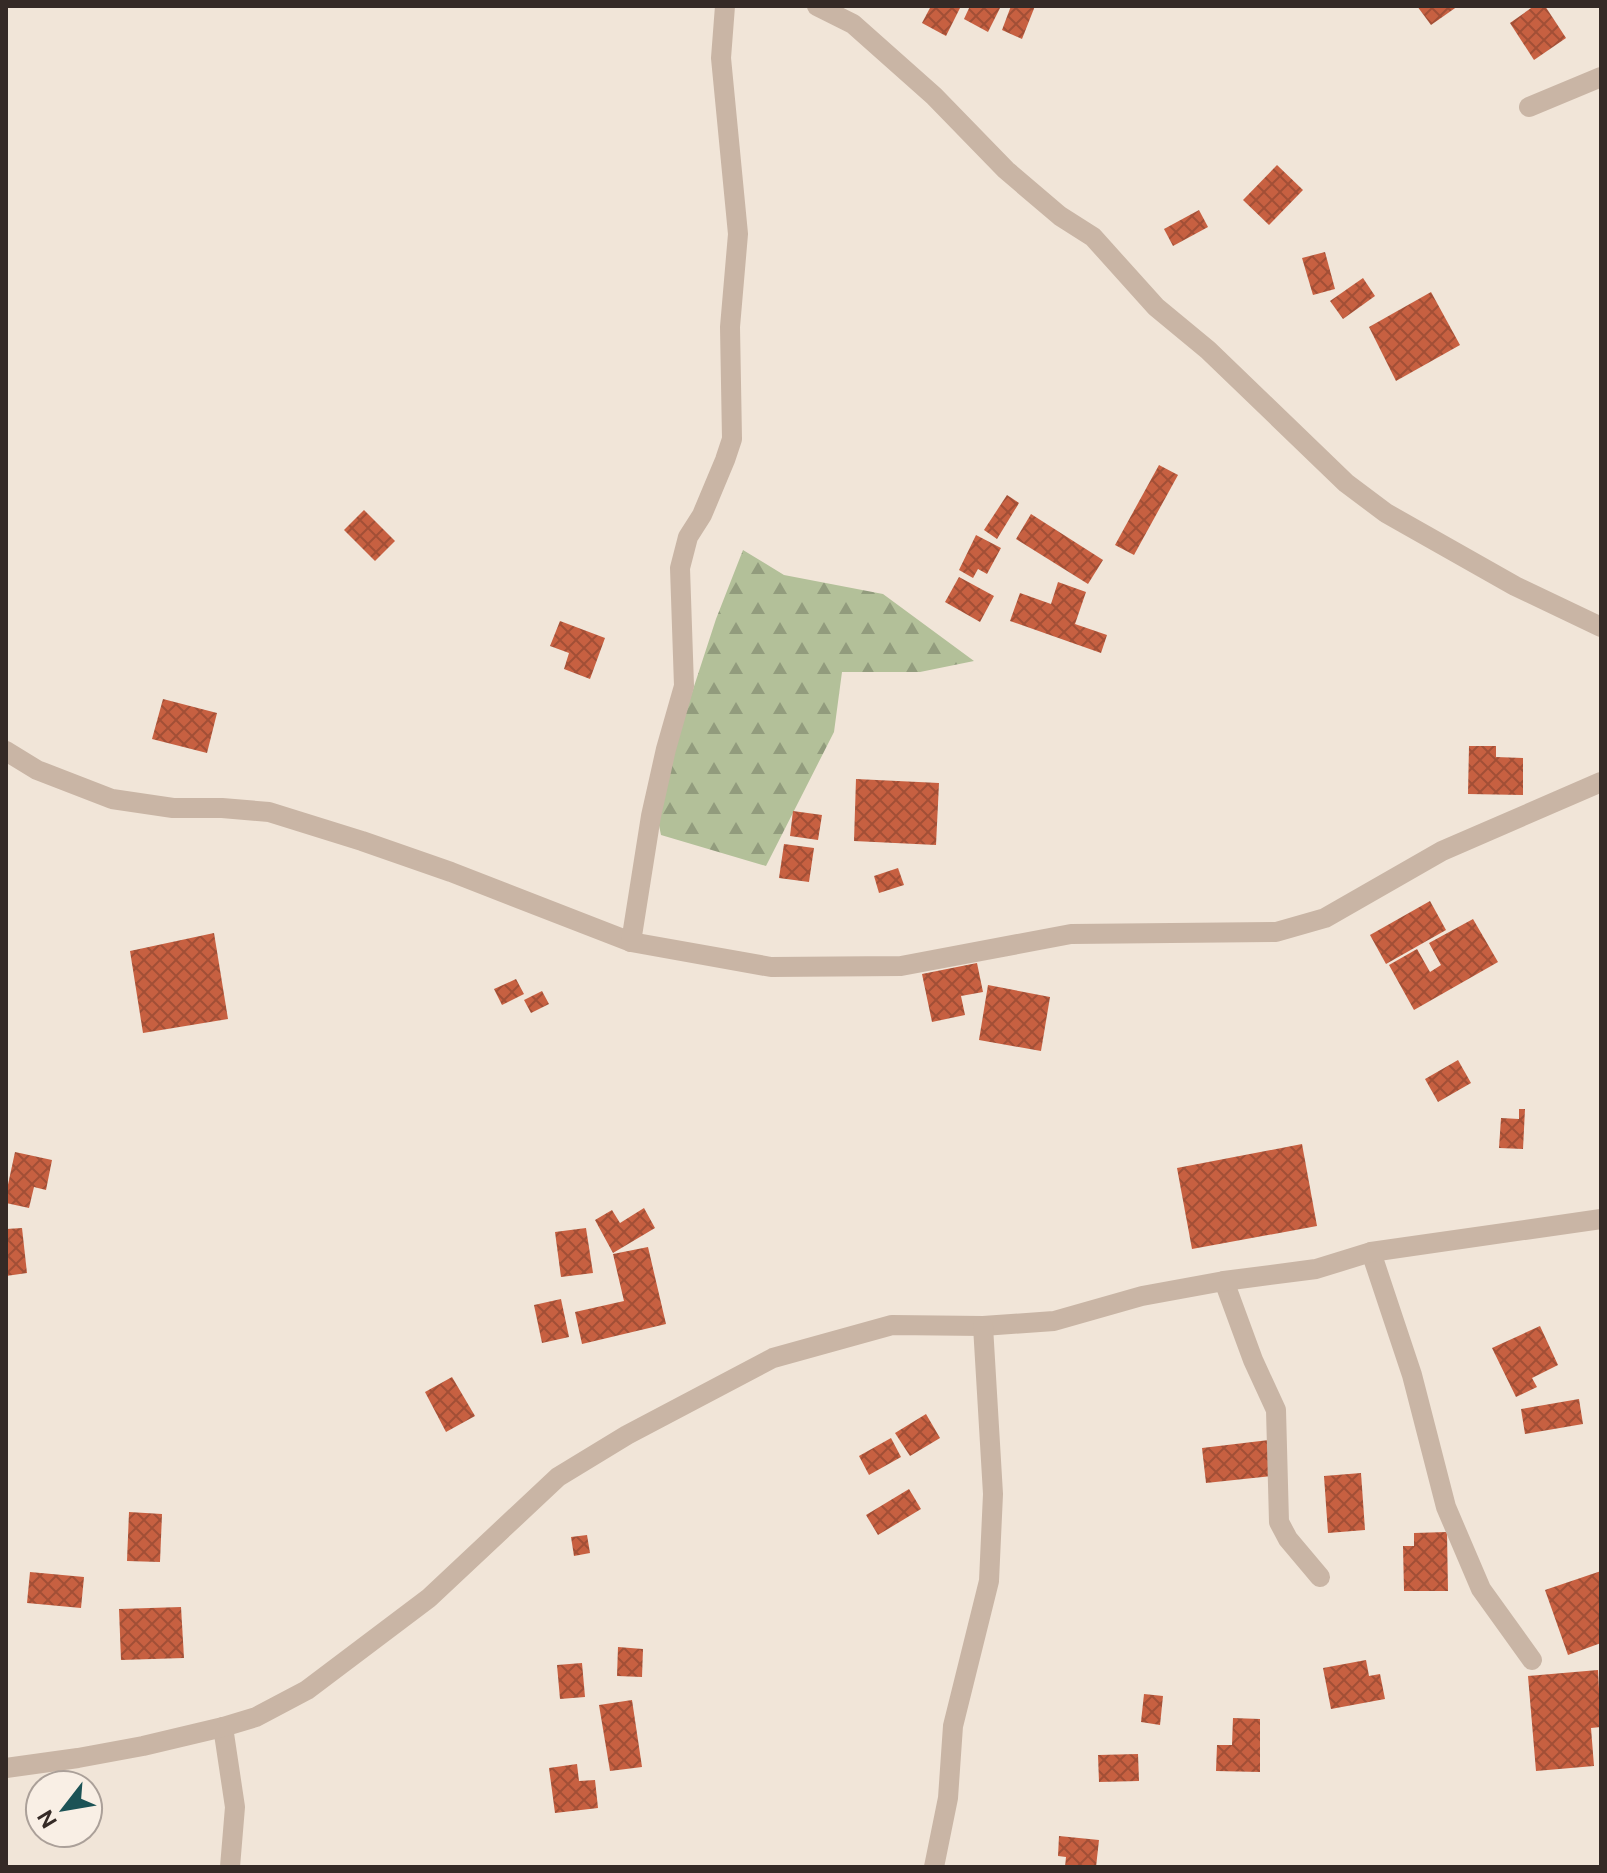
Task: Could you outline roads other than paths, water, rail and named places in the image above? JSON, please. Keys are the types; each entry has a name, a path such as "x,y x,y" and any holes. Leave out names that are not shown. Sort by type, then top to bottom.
{"street":[{"path":"631,942 651,816 684,686 680,568 688,537 702,515 732,439 730,327 738,234 721,58 725,6"},
{"path":"817,6 853,24 934,96 1006,170 1060,216 1093,237 1156,307 1208,350 1346,483 1386,513 1515,586 1601,627"},
{"path":"1529,107 1601,77"},
{"path":"6,751 37,770 112,799 173,808 269,812 362,841 538,904 631,942 771,967 901,966 1071,934 1276,932 1325,918 1442,851 1601,782"},
{"path":"6,1768 143,1746 223,1727 256,1717 307,1690 429,1598 558,1477 653,1421 773,1358 892,1325 983,1326 1054,1321 1142,1296 1316,1269 1371,1252 1601,1219"},
{"path":"1371,1252 1412,1375 1446,1507 1481,1589 1532,1660"},
{"path":"1224,1281 1253,1360 1276,1410 1279,1522 1288,1539 1320,1577"},
{"path":"934,1867 948,1798 953,1726 989,1581 993,1494 983,1326"},
{"path":"223,1727 235,1807 230,1867"}]}
